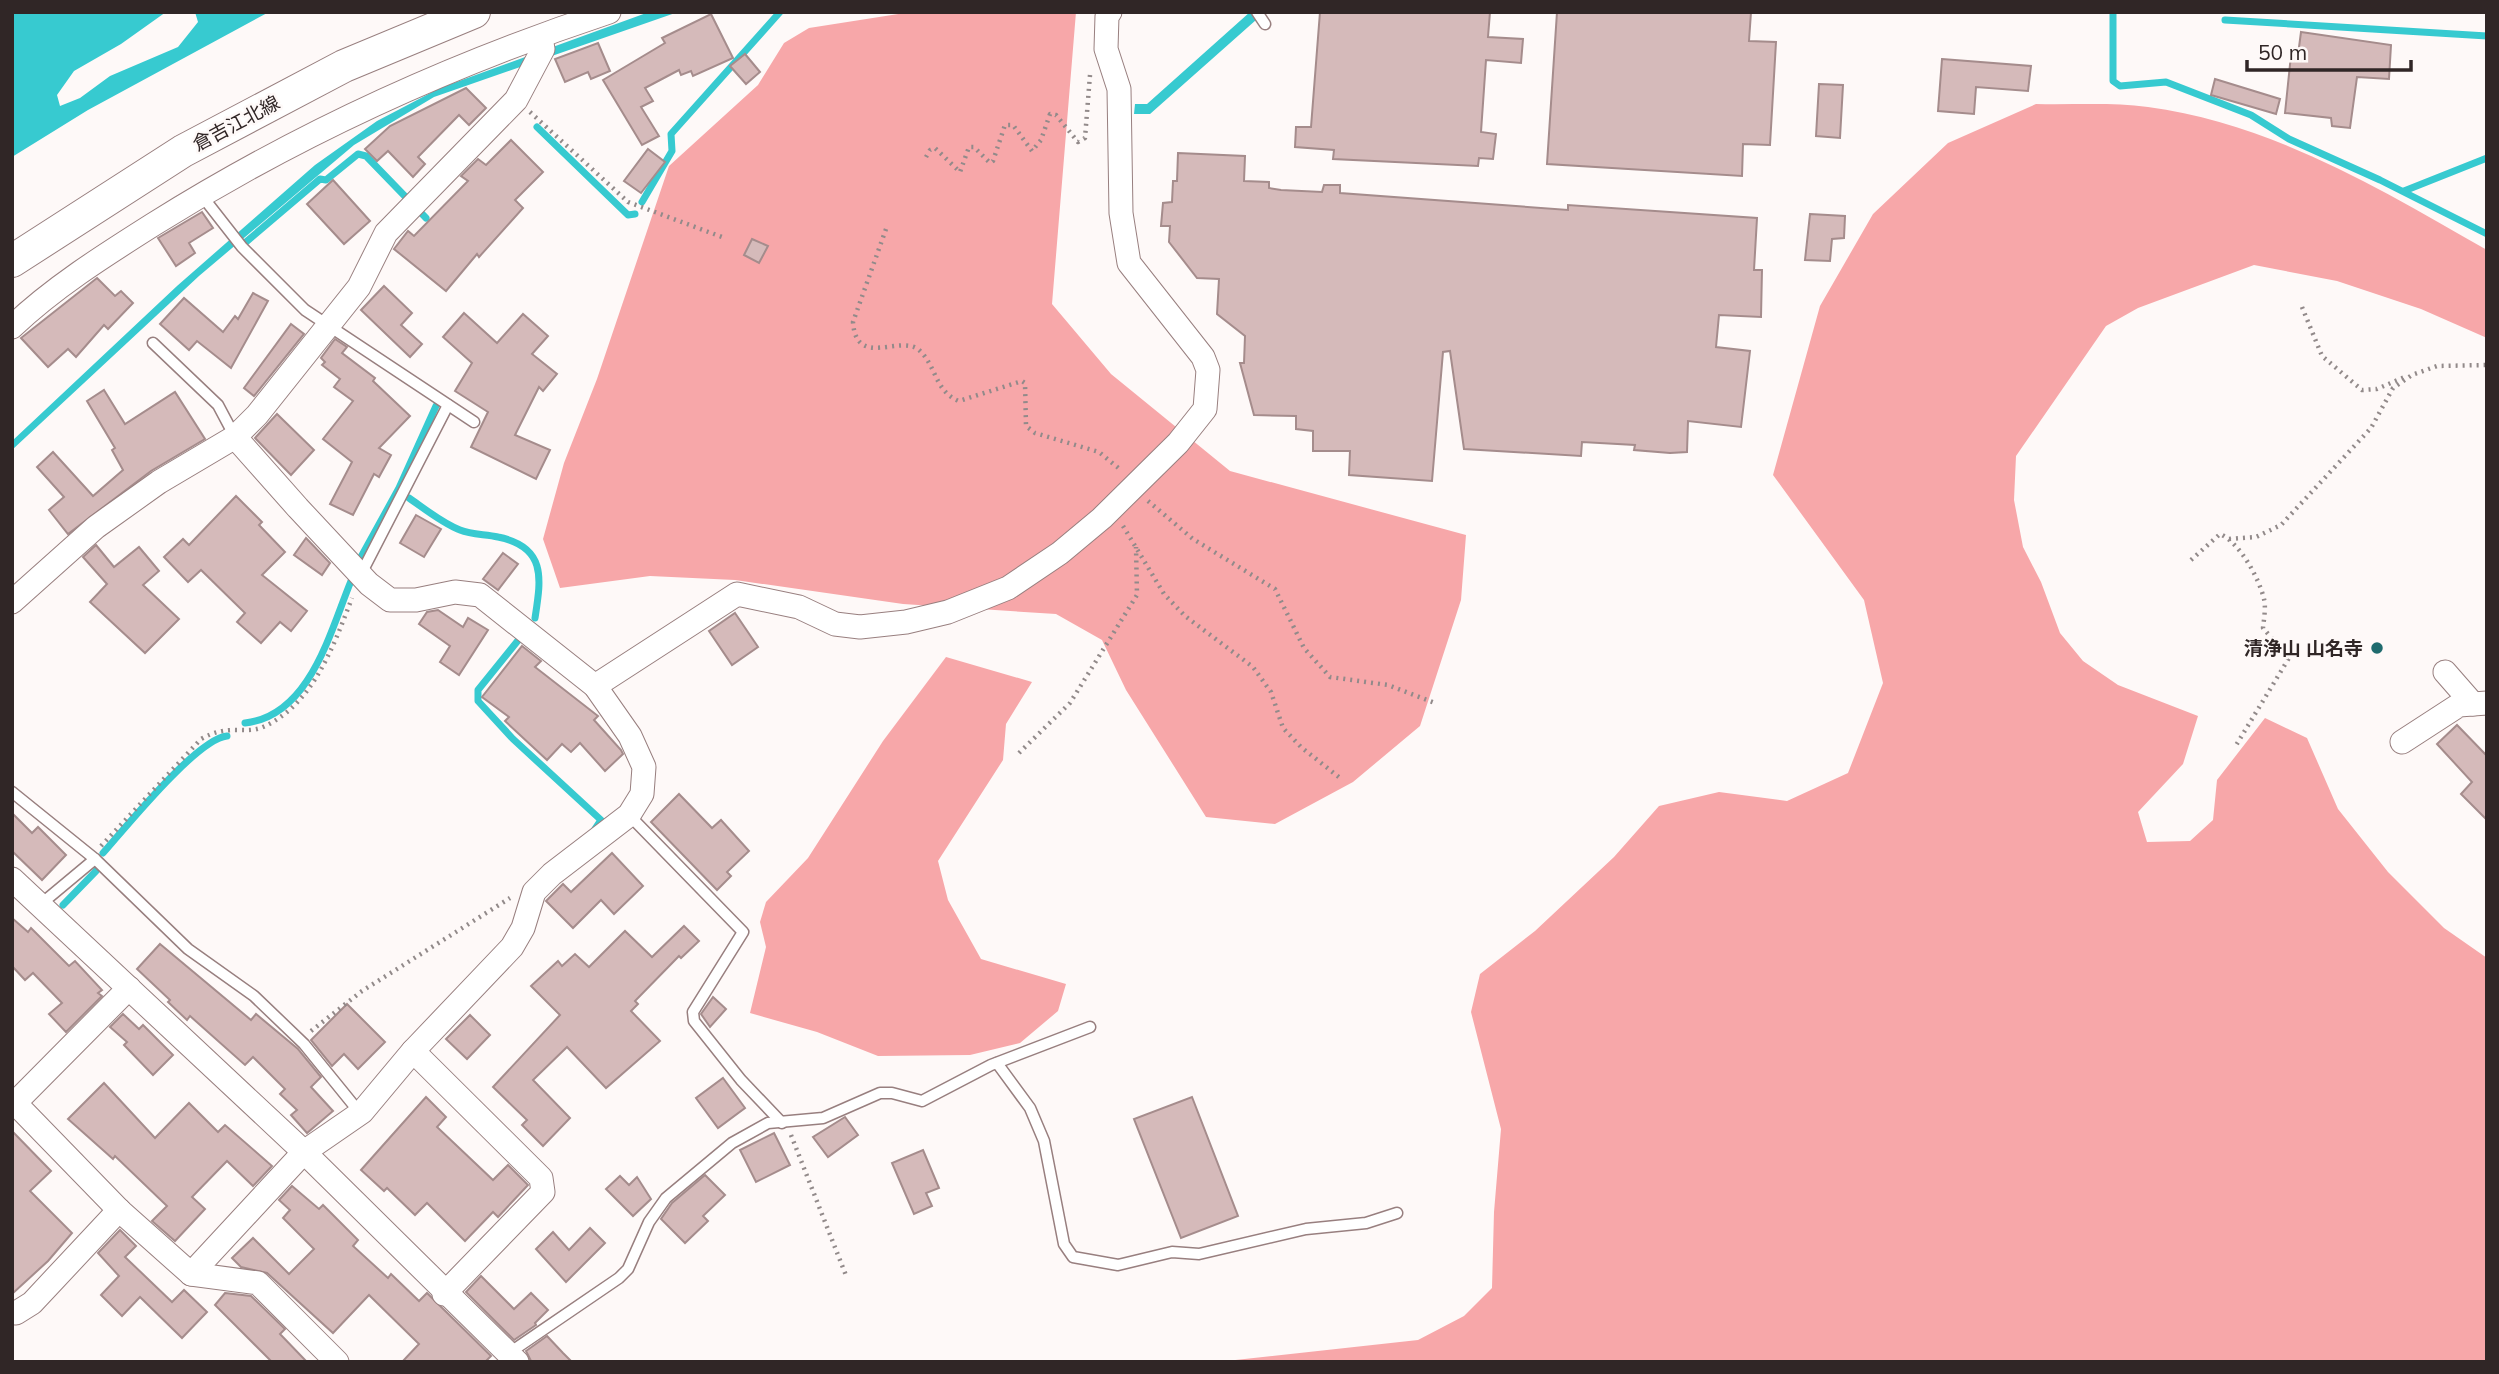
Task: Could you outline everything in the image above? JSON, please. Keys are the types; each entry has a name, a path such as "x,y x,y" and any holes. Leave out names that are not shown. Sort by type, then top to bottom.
{"main road":[{"name":"倉吉江北線","path":"12,261 183,151 344,66 474,12"}],"street":[{"path":"12,327 102,257 216,185 402,90 609,12"},
{"path":"596,686 678,629 737,594 799,607 835,624 860,627 906,622 966,606 1008,588 1060,553 1112,508 1178,443 1205,409 1208,370 1192,340 1129,263 1121,213 1119,89 1110,60 1106,32 1110,12"},
{"path":"12,602 96,527 159,482 234,436 257,415 359,287 386,233 516,100 543,49 541,38"},
{"path":"191,1275 303,1152 360,1113 413,1051 512,947 523,928 534,892 629,815 642,794 644,767 630,736 596,686 480,595 455,592 416,600 390,600 360,574 234,436"},
{"path":"2445,672 2480,703"},
{"path":"2402,742 2459,705 2480,703"},
{"path":"12,879 303,1152 444,1294 513,1357"},
{"path":"129,988 15,1103 119,1210 191,1275 258,1283 337,1362"},
{"path":"413,1051 541,1178 543,1192 444,1294"},
{"path":"16,1313 32,1303 119,1210"}],"lane":[{"path":"1257,12 1265,24"},
{"path":"206,201 271,277 306,310 474,422"},
{"path":"153,343 218,405 234,436"},
{"path":"360,574 448,405"},
{"path":"12,792 93,858 188,949 254,996 299,1040 360,1113"},
{"path":"629,815 743,932 692,1012 694,1021 741,1080 784,1123"},
{"path":"41,904 93,858"},
{"path":"513,1357 628,1269 649,1222 666,1198 732,1143 768,1123 823,1118 880,1093 892,1093 922,1101 997,1063 1090,1027"},
{"path":"997,1063 1030,1108 1044,1142 1064,1244 1073,1257 1118,1265 1172,1252 1199,1254 1306,1229 1366,1223 1397,1213"}],"path":[{"path":"926,157 930,150 935,148 960,172 969,147 974,147 990,163 993,162 1005,125 1013,125 1032,151 1041,140 1050,114 1056,115 1078,142 1082,141 1085,138 1090,74 1094,68 1110,60"},
{"path":"516,100 556,133 628,202 722,237"},
{"path":"886,229 853,322 854,334 861,342 872,348 912,347 919,351 945,393 959,401 1022,381 1025,383 1027,426 1035,433 1099,452 1193,539 1275,589 1304,648 1330,677 1388,685 1435,703"},
{"path":"2302,307 2322,356 2362,390 2377,388 2437,366 2487,365"},
{"path":"2229,539 2256,537 2281,525 2371,428 2393,388 2412,375"},
{"path":"1112,508 1164,594 1185,616 1253,667 1270,692 1283,728 1301,747 1340,778"},
{"path":"2191,560 2220,534 2229,539 2253,574 2265,601 2263,628 2289,658 2235,747"},
{"path":"1018,754 1070,703 1137,595 1136,546"},
{"path":"93,858 201,739 217,730 261,728 289,710 312,686 342,624 360,574"},
{"path":"299,1040 362,991 513,896 543,883"},
{"path":"784,1123 847,1278"}],"shaded area":[{"path":"911,12 1076,12 1052,304 1111,374 1230,471 1466,535 1461,600 1420,726 1353,782 1275,824 1206,817 1126,690 1102,640 1056,614 903,604 735,580 650,576 560,588 543,539 564,463 597,379 669,166 758,85 784,43 809,28"},
{"path":"2036,104 2134,105 2194,115 2238,128 2282,143 2324,162 2487,250 2487,338 2421,309 2337,281 2254,265 2138,308 2106,326 2016,456 2014,500 2023,547 2041,582 2060,633 2083,661 2118,685 2198,716 2183,764 2138,812 2147,842 2190,841 2213,820 2217,780 2265,718 2307,738 2338,809 2388,872 2444,928 2487,958 2487,1362 1217,1362 1418,1340 1464,1316 1492,1288 1494,1212 1501,1129 1471,1012 1480,974 1535,931 1614,857 1659,806 1719,792 1787,801 1848,773 1883,683 1864,600 1773,475 1820,306 1873,214 1948,143"},
{"path":"946,657 1032,682 1006,724 1003,760 938,861 948,900 981,959 1066,984 1058,1011 1020,1043 970,1055 878,1056 817,1032 750,1013 766,947 760,922 766,902 808,858 883,741"}],"water":[{"path":"12,12 166,12 121,44 74,71 57,95 60,106 80,98 110,76 178,47 198,22 195,12 269,12 88,110 12,157"},
{"path":"649,12 678,12 434,97 354,145 199,276 12,450 12,441 177,286 315,165 377,121 440,88"},
{"path":"1250,12 1265,12 1150,114 1134,114 1135,104 1147,104"}],"building":[{"path":"1320,12 1490,12 1488,37 1523,39 1521,63 1486,60 1481,132 1496,134 1493,159 1479,158 1478,166 1333,159 1334,150 1295,147 1296,127 1311,127"},
{"path":"1557,12 1751,12 1749,41 1776,42 1770,145 1743,144 1742,176 1547,164"},
{"path":"711,14 733,58 693,76 691,71 681,75 679,70 645,88 653,101 641,107 659,136 642,145 603,80 665,43 662,38"},
{"path":"2301,32 2391,45 2389,79 2357,77 2350,128 2332,126 2331,118 2285,113 2291,55 2298,55"},
{"path":"598,43 610,71 591,79 588,72 565,82 555,59"},
{"path":"745,54 760,72 746,84 730,66"},
{"path":"1942,59 2031,66 2028,91 1976,87 1974,114 1938,111"},
{"path":"2215,79 2280,99 2276,114 2211,95"},
{"path":"1819,84 1843,85 1840,138 1816,136"},
{"path":"466,88 486,108 469,125 459,115 418,157 425,164 413,177 388,151 377,161 365,149 390,126"},
{"path":"511,140 543,172 515,200 523,208 479,257 477,254 446,291 394,249 408,231 414,236 468,181 461,176 478,159 486,165"},
{"path":"648,149 665,162 641,193 624,181"},
{"path":"1178,153 1245,156 1244,181 1269,182 1269,188 1281,190 1322,192 1324,185 1340,185 1340,193 1568,210 1568,205 1757,218 1754,270 1762,270 1761,317 1719,315 1716,347 1750,351 1741,427 1688,421 1687,452 1634,450 1635,445 1582,442 1581,456 1464,449 1450,351 1443,352 1432,481 1349,475 1350,451 1313,451 1313,431 1296,429 1296,416 1254,415 1240,363 1244,363 1245,336 1217,314 1219,279 1197,278 1169,242 1170,226 1161,226 1163,203 1172,202 1173,181 1177,181"},
{"path":"333,180 370,221 344,244 307,204"},
{"path":"202,212 213,228 189,243 195,253 176,266 158,238"},
{"path":"1810,214 1845,216 1844,238 1832,239 1830,261 1805,260"},
{"path":"752,239 768,246 759,263 744,255"},
{"path":"97,278 115,296 121,291 133,303 108,329 104,325 76,357 68,349 48,367 21,338"},
{"path":"384,286 412,313 401,325 422,344 410,357 361,310"},
{"path":"253,293 268,301 231,368 197,341 189,350 160,324 184,298 223,332 235,316 238,319"},
{"path":"464,313 497,343 523,314 548,336 532,354 557,374 543,391 539,387 515,435 550,450 536,479 471,447 488,412 455,391 472,363 443,337"},
{"path":"291,324 304,334 254,396 244,388"},
{"path":"335,339 347,347 342,353 375,378 373,381 410,416 379,448 391,455 379,477 374,474 353,515 330,504 352,462 323,439 353,401 334,387 340,379 322,365 325,362 321,358"},
{"path":"104,390 125,424 175,392 205,439 151,471 68,534 49,510 64,497 37,467 53,452 93,496 123,470 112,450 115,448 87,401"},
{"path":"277,414 314,450 291,475 255,438"},
{"path":"236,496 262,522 259,525 285,552 262,575 307,611 291,631 280,622 261,643 237,622 245,613 201,570 188,582 164,557 183,539 189,545"},
{"path":"416,515 441,529 424,557 400,543"},
{"path":"306,538 330,563 322,575 294,555"},
{"path":"96,545 114,567 139,547 159,571 143,585 179,619 145,653 90,602 107,584 83,557"},
{"path":"503,553 518,564 498,590 483,579"},
{"path":"438,610 463,627 468,618 488,630 459,675 440,662 450,646 419,624 427,612"},
{"path":"735,613 758,647 732,665 709,631"},
{"path":"522,646 541,661 535,667 598,716 594,720 621,750 623,754 605,771 580,743 571,752 562,744 547,760 505,721 509,717 482,697"},
{"path":"2457,725 2487,756 2487,820 2461,794 2472,782 2437,744"},
{"path":"679,794 712,828 721,820 749,851 727,872 731,876 717,890 651,822"},
{"path":"12,813 32,833 38,827 66,855 42,880 12,851"},
{"path":"612,853 643,886 614,914 601,900 573,928 546,901 563,884 571,892"},
{"path":"12,918 28,932 31,928 69,966 75,961 102,990 98,993 102,996 66,1032 49,1014 62,1003 33,973 25,980 12,966"},
{"path":"684,926 699,941 681,958 679,956 635,1001 638,1004 631,1011 660,1041 606,1088 567,1047 533,1080 570,1118 543,1146 522,1125 527,1120 493,1087 560,1015 531,986 558,961 562,966 575,954 589,967 625,931 652,957"},
{"path":"160,944 251,1020 256,1014 298,1049 321,1077 311,1087 333,1111 307,1133 291,1115 297,1110 280,1094 285,1089 253,1057 245,1065 190,1016 187,1020 168,1002 170,1000 137,969"},
{"path":"713,997 726,1009 710,1027 701,1014"},
{"path":"347,1004 385,1042 358,1069 344,1054 332,1066 311,1040"},
{"path":"123,1014 139,1029 143,1025 173,1055 153,1075 124,1045 127,1042 110,1027"},
{"path":"470,1015 490,1035 467,1059 446,1039"},
{"path":"723,1078 745,1108 718,1128 696,1098"},
{"path":"104,1083 155,1138 189,1103 218,1132 225,1125 272,1166 253,1186 227,1161 192,1197 205,1209 175,1241 152,1221 167,1206 115,1156 113,1159 68,1119"},
{"path":"426,1097 446,1117 437,1127 493,1180 508,1165 528,1185 498,1217 493,1212 465,1241 427,1203 415,1215 387,1188 384,1191 361,1170"},
{"path":"1192,1097 1238,1216 1181,1238 1134,1119"},
{"path":"845,1117 858,1135 828,1157 813,1137"},
{"path":"12,1131 51,1171 30,1191 72,1233 48,1261 12,1294"},
{"path":"774,1133 790,1165 756,1182 740,1150"},
{"path":"923,1150 939,1188 926,1193 932,1206 914,1214 892,1163"},
{"path":"705,1175 725,1195 703,1216 708,1221 685,1243 661,1219 672,1203"},
{"path":"620,1176 629,1185 637,1177 651,1199 633,1216 606,1189"},
{"path":"292,1186 319,1209 323,1205 358,1240 353,1246 388,1278 391,1274 419,1301 427,1293 491,1356 485,1362 402,1362 419,1344 369,1295 333,1333 267,1273 241,1267 232,1258 253,1238 289,1274 314,1249 283,1218 290,1210 279,1200"},
{"path":"590,1228 605,1243 566,1282 536,1249 553,1232 569,1250"},
{"path":"120,1230 136,1246 125,1257 172,1302 184,1290 207,1312 182,1338 140,1297 122,1316 101,1295 119,1276 98,1253"},
{"path":"481,1276 514,1309 531,1293 548,1310 536,1325 514,1340 466,1292"},
{"path":"225,1293 251,1296 285,1329 280,1334 307,1362 272,1362 215,1305"},
{"path":"547,1336 572,1362 531,1361 526,1351"}],"waterway":[{"path":"642,202 672,151 671,134 780,12"},
{"path":"2113,12 2113,81 2120,86 2166,82 2251,115 2289,139 2380,180 2487,234"},
{"path":"2225,20 2487,36"},
{"path":"537,127 628,215 635,214"},
{"path":"246,242 320,179 326,180 358,154 366,156 426,218"},
{"path":"2404,191 2487,158"},
{"path":"361,557 399,488 436,406"},
{"path":"409,498 440,520 460,530 498,537 525,548 533,557 539,578 535,618"},
{"path":"245,723 267,717 286,705 302,688 315,668 351,581"},
{"path":"520,638 478,690 478,701 513,739 601,820 595,829"},
{"path":"103,853 181,767 214,741 227,736"},
{"path":"63,905 96,871"}],"place":[{"name":"清浄山 山名寺","path":"2377,648"}]}
